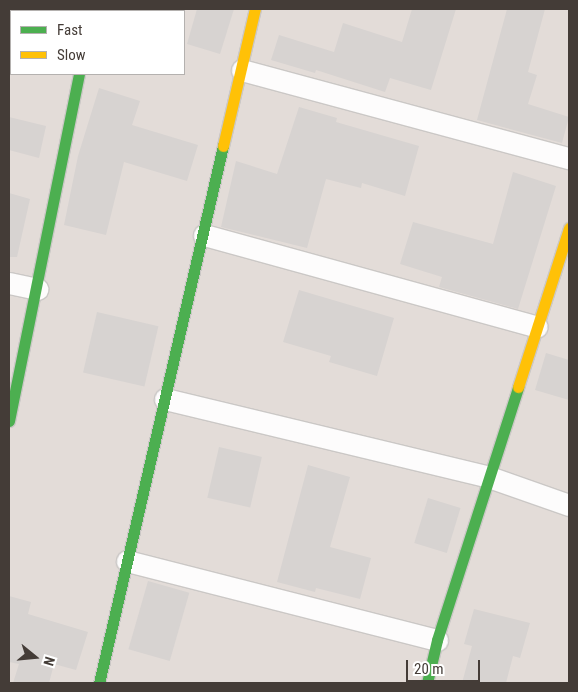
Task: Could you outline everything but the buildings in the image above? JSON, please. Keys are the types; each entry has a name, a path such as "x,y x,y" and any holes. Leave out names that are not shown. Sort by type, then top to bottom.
{"street":[{"path":"99,683 256,9"},
{"path":"242,70 569,158"},
{"path":"9,421 79,75"},
{"path":"427,683 437,640 569,228"},
{"path":"204,235 537,327"},
{"path":"9,283 37,289"},
{"path":"165,399 489,477 569,505"},
{"path":"127,561 437,640"}],"shaded area":[{"path":"9,9 569,9 569,683 9,683"}],"traffic: fast":[{"path":"9,421 79,75"},
{"path":"99,683 223,146"},
{"path":"427,683 437,640 518,387"}],"traffic: slow":[{"path":"223,146 255,9"},
{"path":"518,387 569,228"}]}
